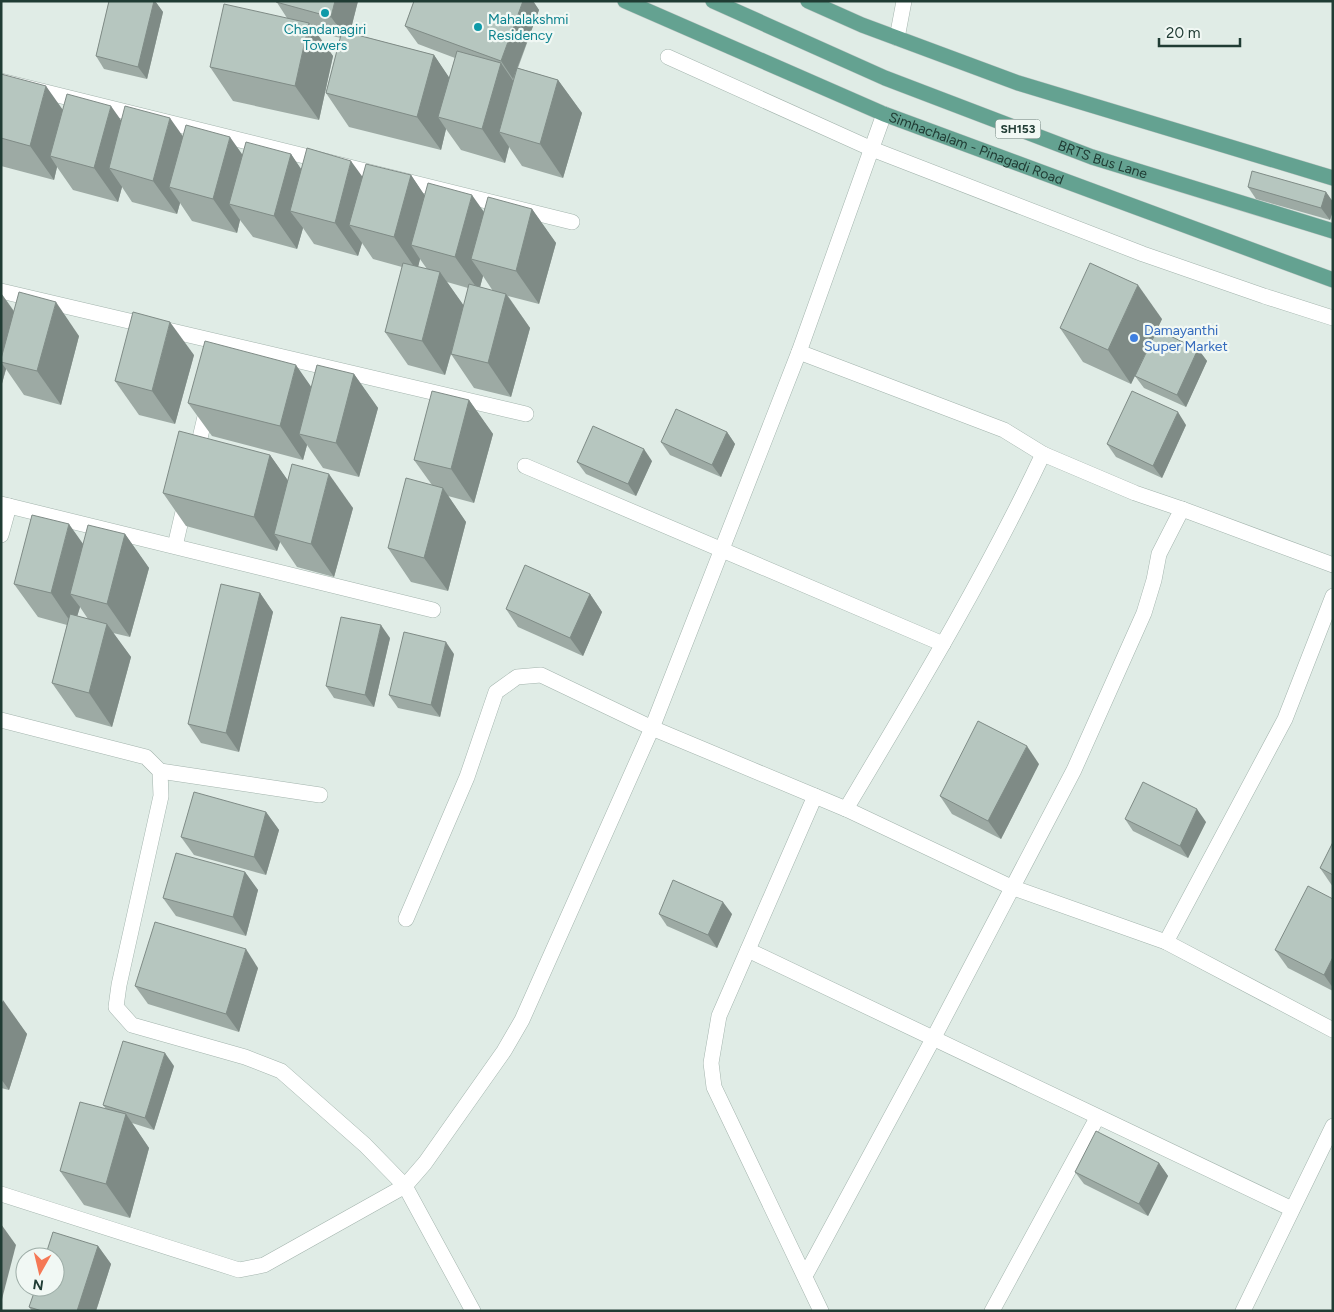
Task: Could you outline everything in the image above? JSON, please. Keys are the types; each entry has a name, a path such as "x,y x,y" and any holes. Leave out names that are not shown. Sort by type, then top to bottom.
{"main road":[{"name":"Simhachalam - Pinagadi Road","path":"625,1 884,114 1333,280"},
{"name":"BRTS Bus Lane","path":"713,1 885,78 1092,156 1333,231"},
{"path":"808,1 862,25 1018,84 1333,178"}],"street":[{"path":"897,38 904,1"},
{"path":"668,57 872,150 1143,254 1333,318"},
{"path":"1,81 572,222"},
{"path":"1,1194 239,1270 264,1265 405,1186 425,1163 504,1051 522,1020 652,728 799,352 884,114"},
{"path":"1,291 221,348 526,414"},
{"path":"799,352 1004,430 1043,454 1135,493 1333,565"},
{"path":"193,469 211,391"},
{"path":"846,809 943,644 1015,514 1043,454"},
{"path":"525,466 943,644"},
{"path":"175,546 188,488"},
{"path":"1,535 5,505 433,610"},
{"path":"804,1276 933,1039 1074,770 1144,613 1154,580 1159,554 1182,509"},
{"path":"1166,942 1285,719 1333,596"},
{"path":"406,919 467,777 496,692 517,677 541,674 652,728 846,809 1011,887 1166,942 1333,1030"},
{"path":"1,720 146,757 160,771 320,796"},
{"path":"160,771 161,796 119,985 116,1008 132,1026 245,1057 281,1071 365,1145 405,1186 473,1311"},
{"path":"815,796 719,1016 711,1063 714,1087 821,1311"},
{"path":"748,950 1097,1118 1292,1209"},
{"path":"992,1311 1097,1118"},
{"path":"1243,1311 1333,1126"}],"building":[{"path":"109,1 154,1 138,67 96,56"},
{"path":"276,1 335,1 331,17"},
{"name":"Mahalakshmi Residency","path":"414,1 523,1 501,61 405,26"},
{"path":"224,4 309,23 295,86 210,67"},
{"path":"342,31 434,55 417,117 326,93"},
{"path":"457,51 501,63 482,129 438,117"},
{"path":"517,68 558,80 540,144 499,132"},
{"path":"1,74 46,86 30,146 1,138"},
{"path":"67,94 111,106 94,168 50,156"},
{"path":"125,106 170,118 153,181 109,168"},
{"path":"186,125 230,137 213,199 169,187"},
{"path":"246,142 291,154 274,216 229,204"},
{"path":"307,148 351,161 335,223 290,211"},
{"path":"366,164 411,175 394,237 349,225"},
{"path":"1252,171 1326,192 1321,208 1248,187"},
{"path":"428,183 472,195 455,257 411,245"},
{"path":"488,197 532,209 516,271 471,259"},
{"path":"403,263 440,272 422,341 385,332"},
{"path":"1090,263 1138,285 1108,350 1060,328"},
{"path":"469,284 506,294 488,363 451,354"},
{"path":"19,292 56,302 37,371 1,362"},
{"path":"133,312 170,322 152,391 115,381"},
{"path":"1157,330 1198,349 1177,395 1135,376"},
{"path":"205,341 296,365 280,426 188,403"},
{"path":"317,365 354,374 336,443 299,434"},
{"path":"432,391 469,400 451,469 414,460"},
{"path":"1132,391 1178,412 1153,466 1107,444"},
{"path":"676,409 727,432 712,465 661,442"},
{"path":"593,426 644,449 628,484 577,462"},
{"path":"179,431 270,455 254,517 163,493"},
{"path":"292,464 329,474 311,544 274,534"},
{"path":"406,478 443,488 424,558 388,548"},
{"path":"32,515 69,524 51,593 14,584"},
{"path":"88,525 125,534 107,604 70,594"},
{"path":"525,565 590,594 570,638 506,609"},
{"path":"221,584 260,593 226,733 188,724"},
{"path":"70,614 107,624 89,693 52,683"},
{"path":"341,617 381,625 365,695 326,686"},
{"path":"404,632 446,642 431,705 389,695"},
{"path":"978,721 1027,746 988,821 940,796"},
{"path":"1143,782 1197,809 1180,846 1125,819"},
{"path":"194,792 266,812 254,857 181,837"},
{"path":"1333,842 1333,875 1320,868"},
{"path":"176,853 245,872 233,917 163,898"},
{"path":"673,880 723,902 708,935 659,914"},
{"path":"1308,886 1333,899 1333,957 1324,975 1275,950"},
{"path":"155,922 246,949 226,1014 135,986"},
{"path":"123,1041 165,1053 145,1118 103,1105"},
{"path":"80,1102 126,1114 106,1184 60,1171"},
{"path":"1096,1131 1159,1163 1139,1204 1075,1172"},
{"path":"53,1232 98,1246 77,1311 42,1311 29,1307 32,1297 65,1297 65,1247 48,1247"}],"place":[{"name":"Chandanagiri Towers","path":"325,13"},
{"name":"Mahalakshmi Residency","path":"478,27"},
{"name":"Damayanthi Super Market","path":"1134,338"}]}
